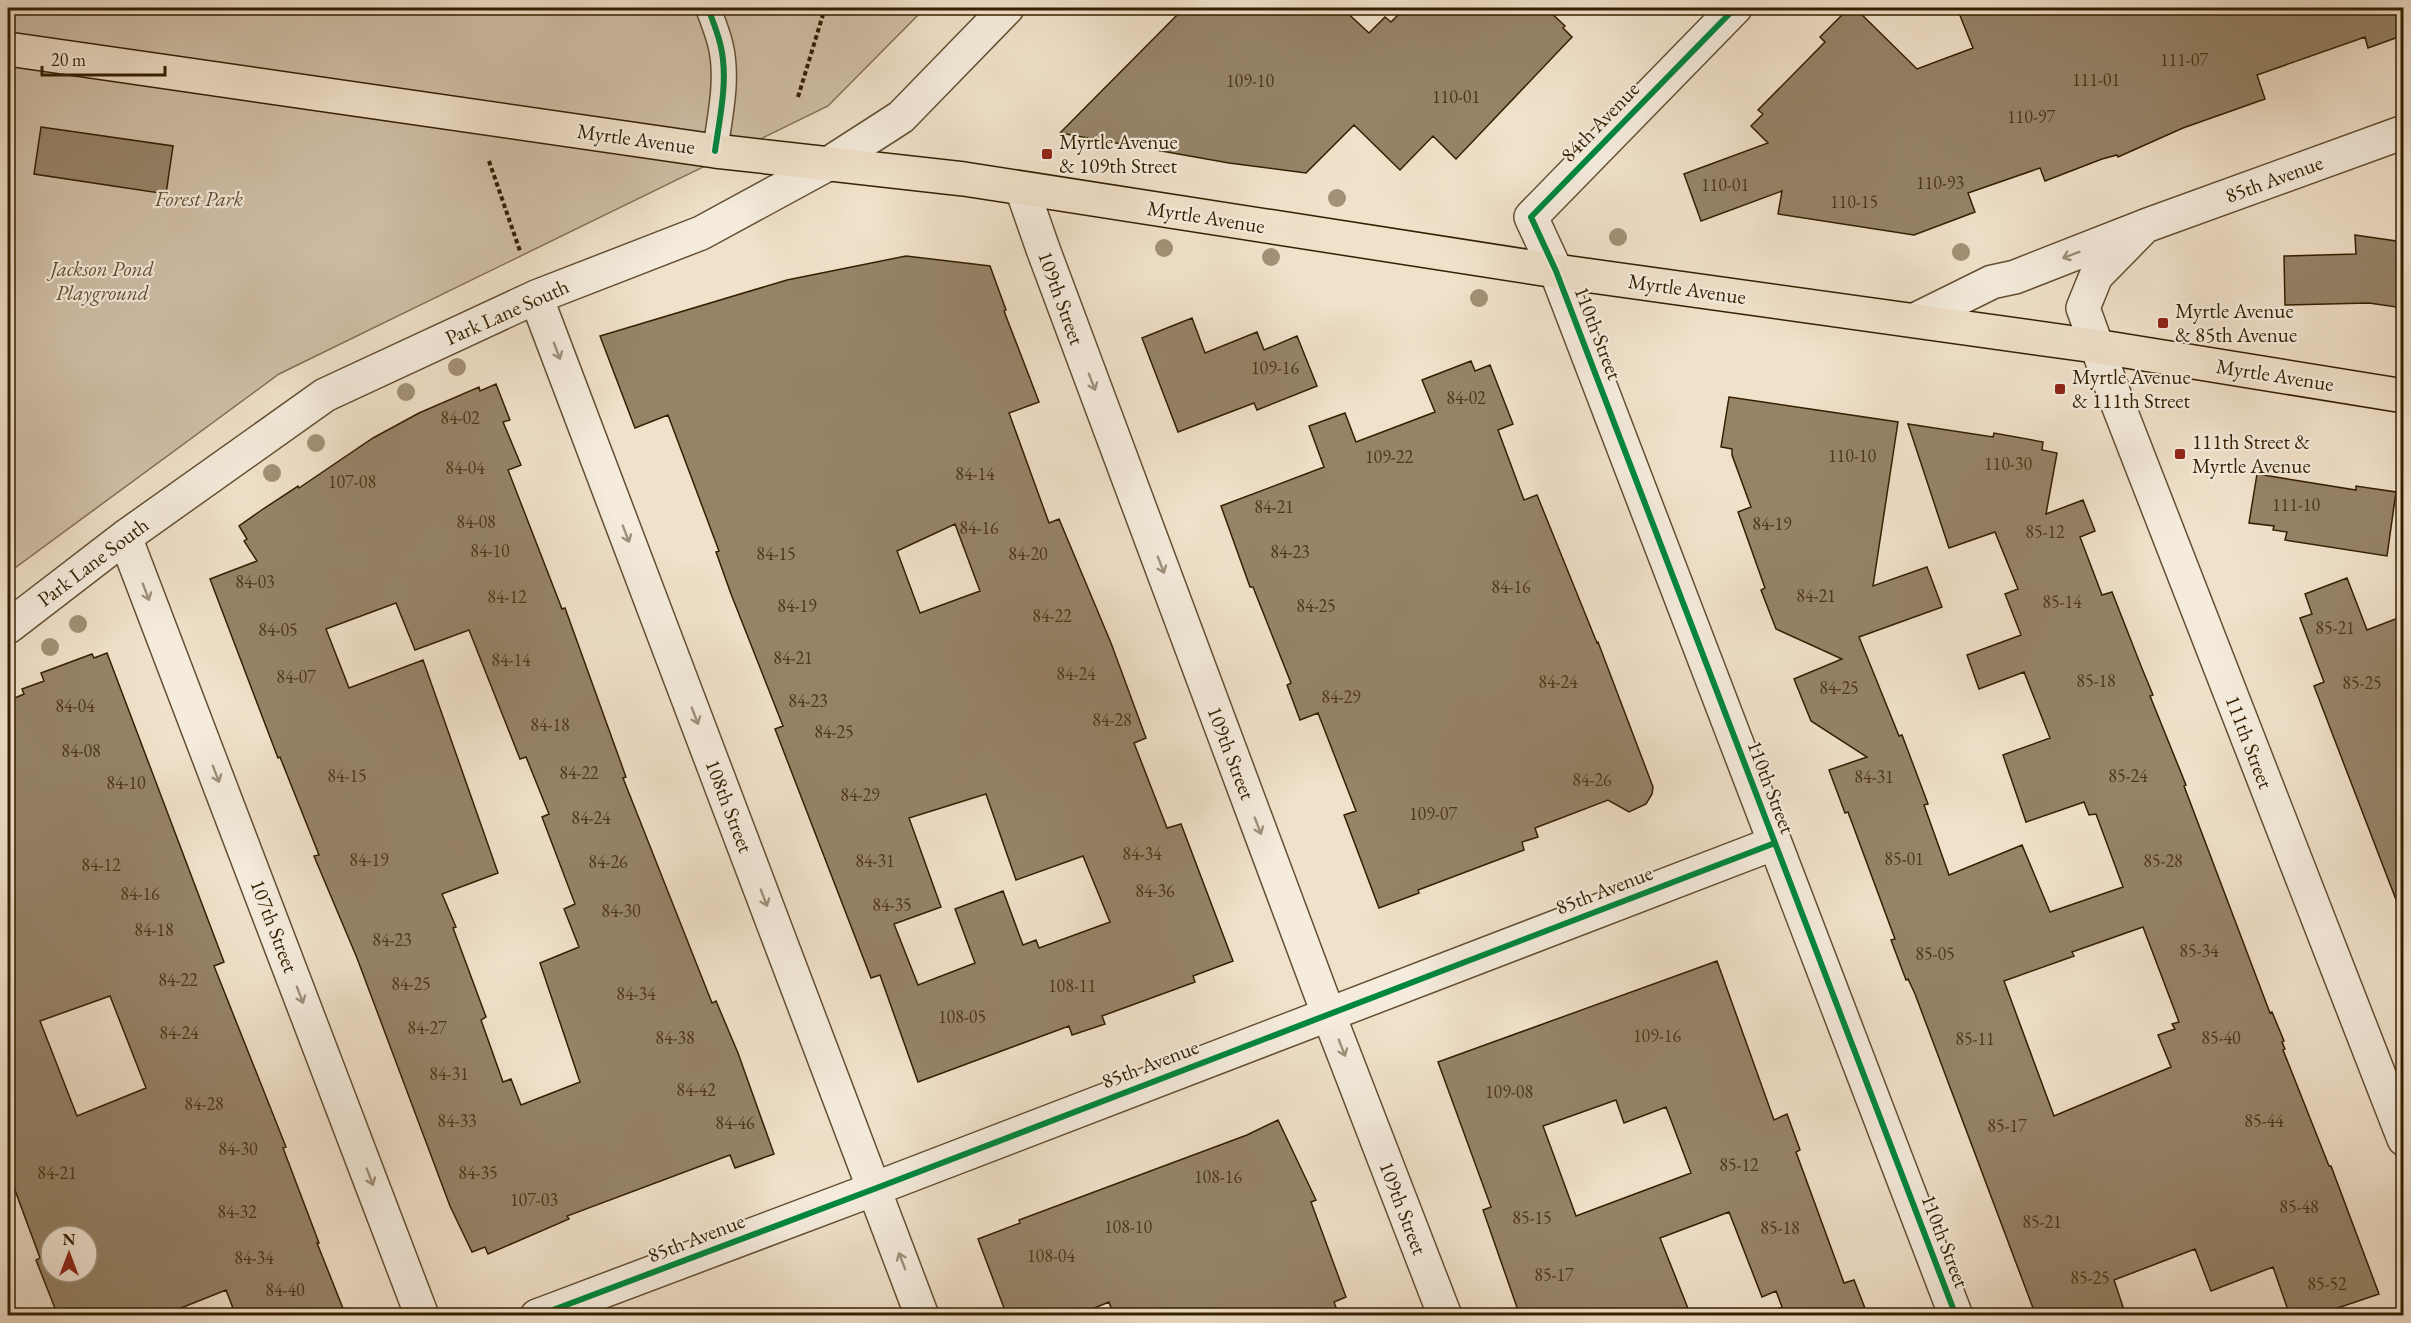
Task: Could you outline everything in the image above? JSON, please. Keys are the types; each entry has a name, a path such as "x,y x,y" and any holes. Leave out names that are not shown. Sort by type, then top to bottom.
{"main road":[{"name":"Myrtle Avenue","path":"8,49 715,151 964,179 1556,271 2095,346 2403,396"}],"street":[{"name":"Park Lane South","path":"8,627 125,537 325,395 536,297 701,233 828,164 901,117 1007,8"},
{"name":"84th Avenue","path":"1556,271 1531,217 1735,8"},
{"name":"85th Avenue","path":"1915,320 1992,282 2015,277 2145,226 2403,132"},
{"name":"109th Street","path":"1022,189 1328,1013 1444,1316"},
{"name":"85th Avenue","path":"2095,346 2083,308 2096,276 2145,226"},
{"name":"110th Street","path":"1556,271 1956,1316"},
{"name":"108th Street","path":"536,297 922,1316"},
{"name":"111th Street","path":"2095,346 2403,1139"},
{"name":"107th Street","path":"125,537 422,1316"},
{"name":"85th Avenue","path":"537,1316 1775,843"}],"lane":[{"path":"708,8 720,45 722,60 723,97 715,151"}],"path":[{"path":"798,97 825,8"},
{"path":"489,161 520,251"}],"green space":[{"name":"Forest Park","path":"8,8 925,8 828,106 279,374 8,573"}],"building":[{"path":"1184,8 1342,8 1369,33 1385,17 1391,22 1405,8 1546,8 1565,26 1563,28 1572,37 1456,159 1433,136 1400,170 1354,125 1306,173 1229,163 1060,133"},
{"path":"1849,8 1855,8 1917,69 1973,48 1957,8 2403,8 2403,23 2397,25 2401,36 2368,48 2365,37 2257,75 2265,99 2183,128 2118,157 2117,155 2102,159 2045,181 2040,168 1968,193 1975,212 1914,235 1778,214 1782,191 1701,221 1684,174 1768,143 1751,126 1763,114 1758,110 1825,42 1820,37"},
{"path":"41,127 173,146 166,194 34,174"},
{"path":"2355,235 2403,242 2403,308 2369,303 2285,305 2284,256 2356,254"},
{"path":"906,256 990,266 1006,310 1004,311 1039,402 1009,413 1049,523 1059,519 1111,643 1146,738 1134,743 1167,828 1181,824 1233,961 1193,976 1195,982 1102,1016 1105,1024 1072,1035 1069,1026 918,1082 880,975 871,978 775,729 783,726 731,594 716,552 719,551 668,415 635,428 600,336 787,280","holes":["955,524 980,591 920,613 897,551","986,794 1016,880 1083,856 1110,922 1039,948 1036,940 1023,945 1003,891 955,909 975,963 918,985 894,924 941,907 909,818"]},
{"path":"1192,318 1205,353 1257,332 1264,350 1297,336 1317,386 1257,410 1254,403 1178,432 1142,338"},
{"path":"1471,361 1475,371 1490,365 1513,424 1498,430 1524,500 1537,495 1598,642 1653,787 1652,794 1646,804 1629,812 1608,800 1535,828 1538,837 1522,842 1524,850 1418,890 1419,893 1379,908 1344,815 1356,811 1318,713 1300,720 1287,685 1291,683 1253,587 1250,587 1221,506 1324,467 1309,426 1345,413 1356,442 1435,412 1422,380"},
{"path":"496,384 510,420 503,422 521,465 508,470 562,609 565,608 626,777 623,778 712,1003 716,1001 738,1053 774,1154 735,1168 730,1155 567,1216 569,1219 488,1254 485,1247 472,1252 450,1206 357,958 314,856 319,855 280,757 278,758 210,579 257,561 244,541 247,539 239,526 263,509 298,486 299,488 373,438 419,413 479,387 480,391","holes":["396,603 415,650 469,630 520,759 526,757 549,814 542,817 575,904 564,909 579,947 540,963 580,1082 521,1105 511,1079 503,1082 481,1020 486,1017 453,928 456,927 442,894 498,873 423,660 349,688 326,629"]},
{"path":"1729,397 1898,422 1873,586 1927,567 1942,607 1859,637 1899,736 1902,735 1928,804 1924,805 1949,875 2022,845 2050,912 2123,887 2096,814 2089,815 2084,802 2026,822 2003,755 2050,738 2024,672 1979,689 1967,655 2021,635 2005,594 2018,589 1995,532 1949,548 1908,424 1993,437 1994,433 2043,442 2042,450 2057,453 2046,514 2083,500 2095,531 2080,537 2102,595 2112,592 2153,695 2150,696 2186,785 2184,786 2270,1013 2272,1012 2284,1041 2282,1042 2285,1049 2283,1050 2329,1166 2331,1166 2379,1294 2314,1316 2290,1316 2273,1267 2211,1291 2195,1249 2114,1280 2126,1316 2036,1316 1915,994 1908,979 1906,980 1891,940 1895,939 1848,812 1845,813 1829,770 1867,757 1811,721 1794,679 1842,659 1776,629 1761,590 1765,588 1738,512 1751,507 1732,455 1732,449 1721,447","holes":["2143,927 2179,1022 2172,1024 2175,1029 2158,1035 2171,1067 2054,1116 2004,981 2074,956 2072,952"]},
{"path":"2257,474 2356,490 2356,486 2396,492 2387,556 2285,540 2287,532 2273,530 2274,526 2249,523"},
{"path":"2347,578 2367,630 2403,616 2403,909 2400,910 2314,686 2324,682 2300,618 2312,614 2305,594"},
{"path":"107,653 224,962 214,966 286,1147 283,1148 346,1316 236,1316 226,1290 161,1316 58,1316 45,1284 99,1284 99,1224 39,1224 39,1255 8,1171 8,701 24,694 22,689 44,681 41,673 92,654 94,658","holes":["110,996 146,1088 77,1116 40,1021"]},
{"path":"1717,961 1774,1120 1787,1114 1800,1150 1796,1152 1844,1283 1854,1280 1868,1316 1768,1316 1767,1313 1782,1307 1776,1291 1762,1297 1729,1212 1660,1238 1691,1316 1520,1316 1483,1210 1491,1207 1438,1062","holes":["1616,1100 1624,1123 1666,1107 1691,1173 1576,1216 1543,1126"]},
{"path":"1278,1120 1316,1200 1311,1202 1346,1297 1334,1302 1339,1316 1114,1316 1109,1302 1075,1316 1007,1316 978,1239 1020,1223 1019,1220 1247,1135"}],"cycle path":[{"path":"708,8 720,43 724,69 723,97 715,151"},
{"path":"1735,8 1531,217 1556,271 1956,1316"},
{"path":"537,1316 1775,843"}],"place":[{"name":"Myrtle Avenue & 109th Street","path":"1047,154"},
{"name":"Myrtle Avenue & 85th Avenue","path":"2163,323"},
{"name":"Myrtle Avenue & 111th Street","path":"2060,389"},
{"name":"111th Street & Myrtle Avenue","path":"2180,454"}],"park label":[{"name":"Jackson Pond Playground","path":"102,281"}]}
